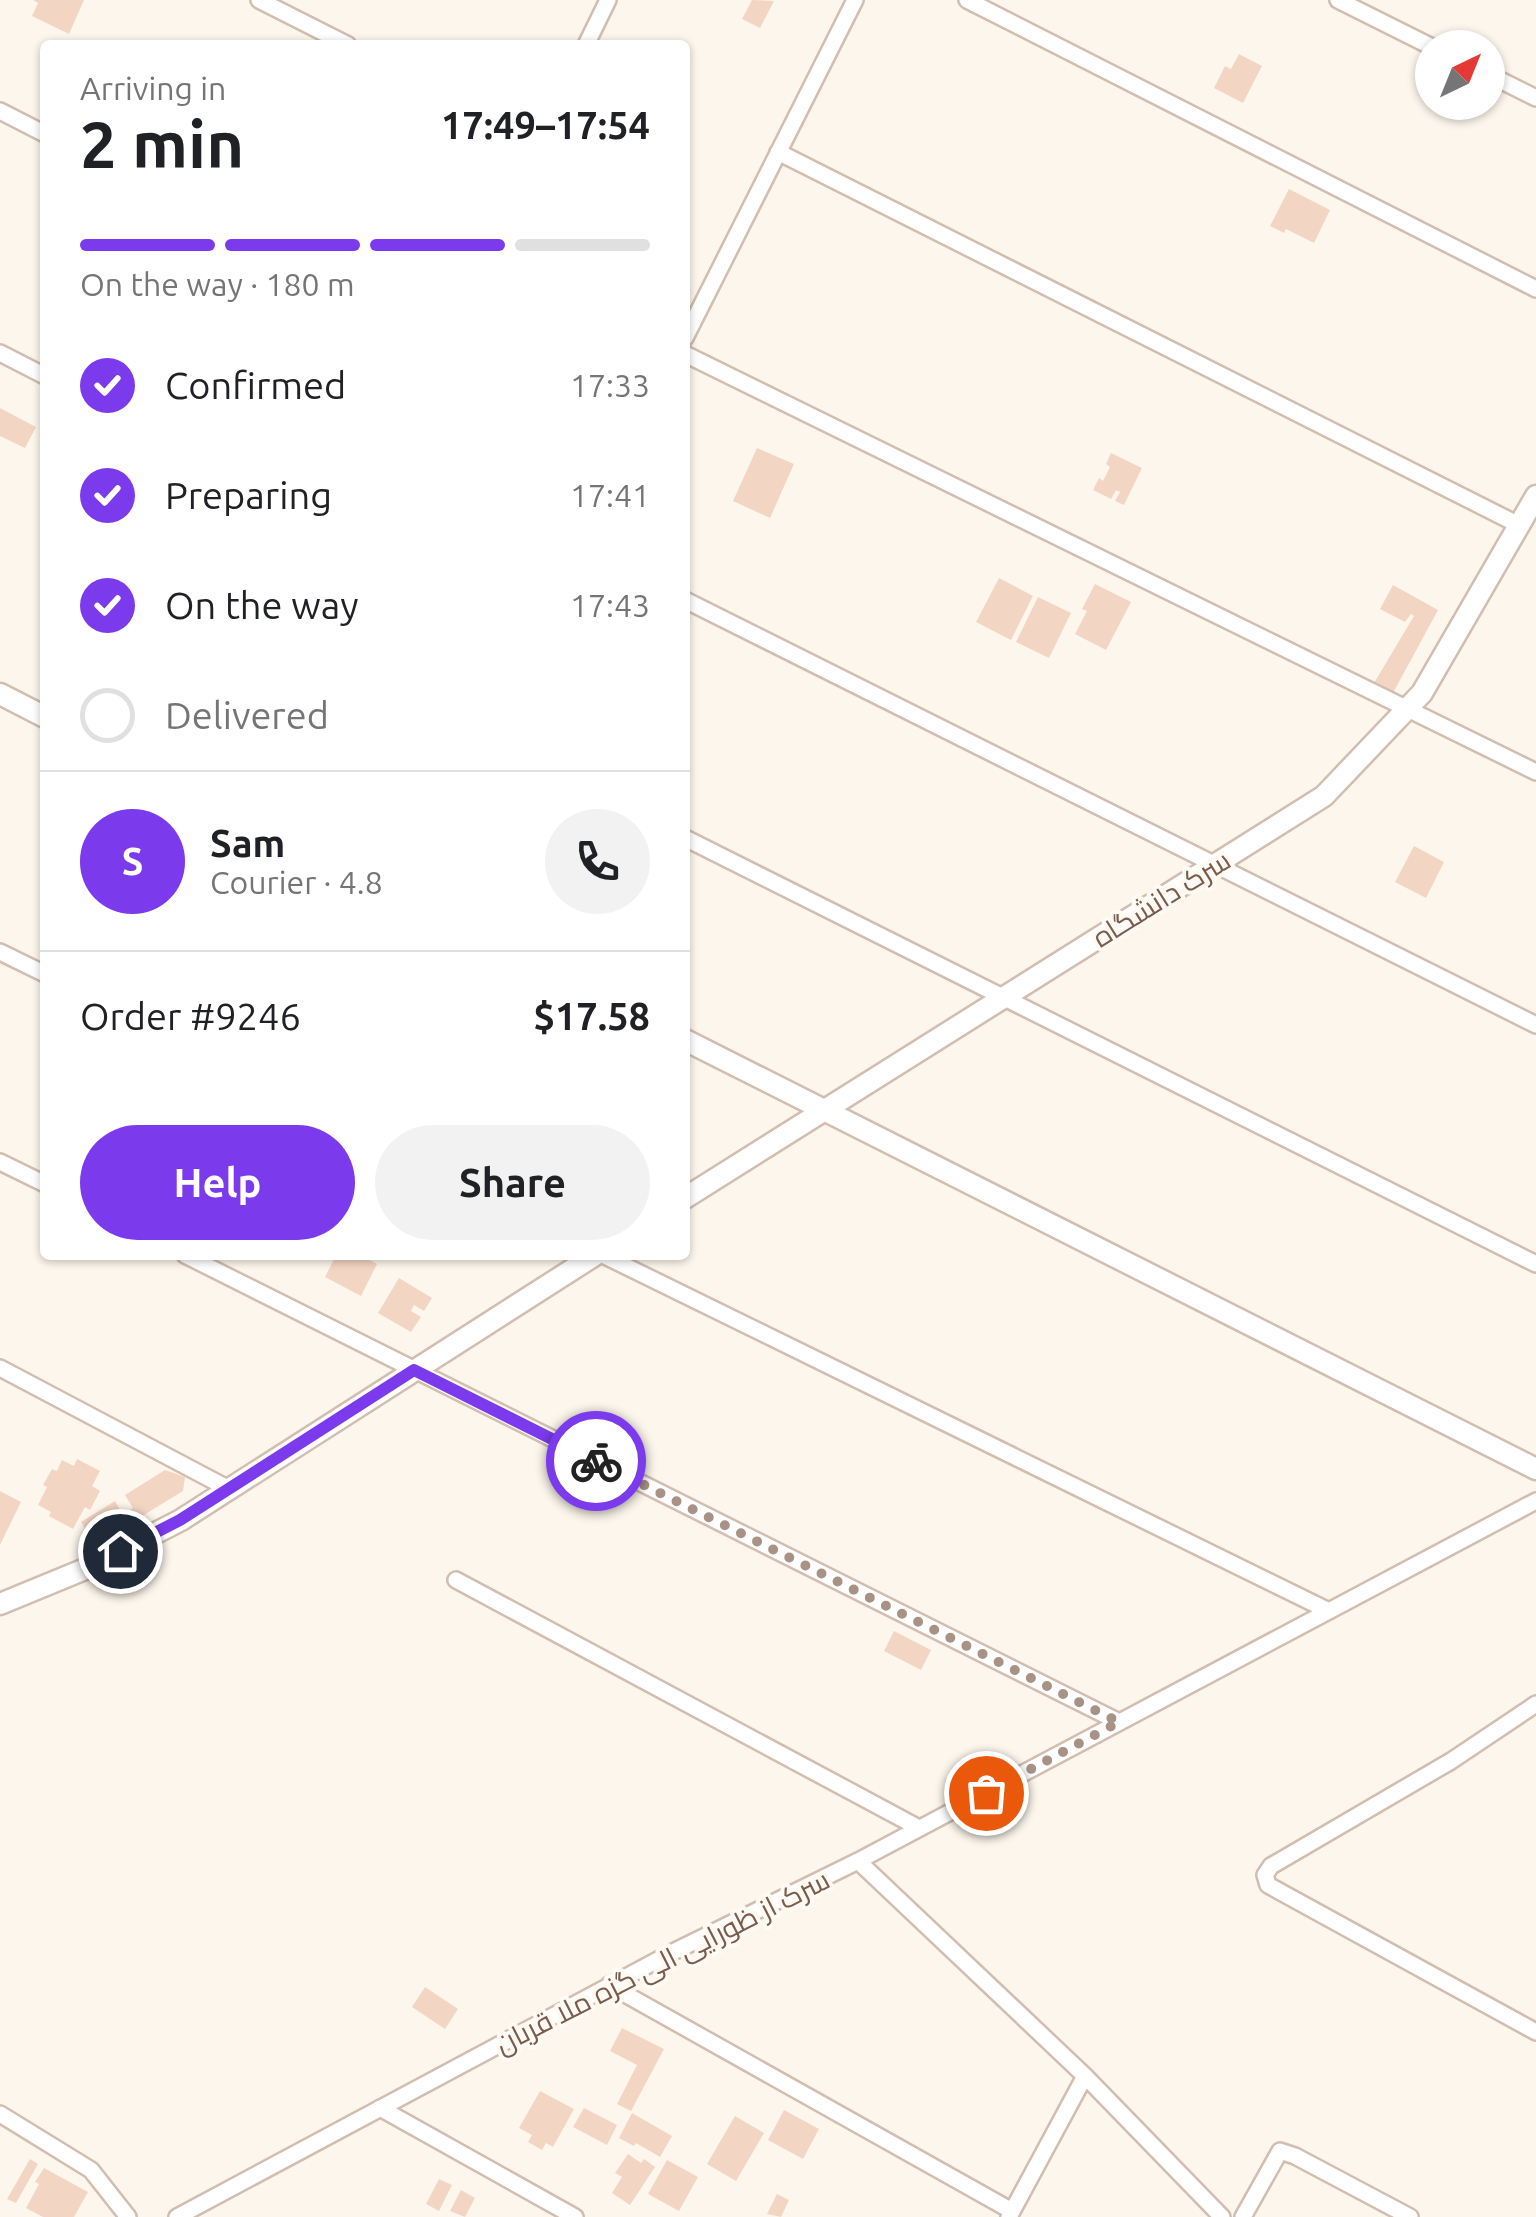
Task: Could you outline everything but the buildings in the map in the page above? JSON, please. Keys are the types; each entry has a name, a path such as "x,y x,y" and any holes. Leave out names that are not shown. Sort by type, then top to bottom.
{"street":[{"path":"259,0 338,40"},
{"path":"588,40 608,0"},
{"path":"690,328 855,0"},
{"path":"967,0 1536,289"},
{"path":"1338,0 1415,38"},
{"path":"1505,82 1536,98"},
{"path":"0,111 40,131"},
{"path":"778,152 1519,525"},
{"path":"0,353 40,373"},
{"path":"690,356 1536,772"},
{"name":"سرک دانشگاه","path":"690,1195 1324,796 1422,693 1536,496"},
{"path":"690,603 1536,1025"},
{"path":"0,694 40,714"},
{"path":"690,841 1536,1264"},
{"path":"0,952 40,972"},
{"path":"690,1043 1536,1469"},
{"path":"0,1162 40,1182"},
{"path":"195,1260 1119,1722"},
{"path":"0,1604 90,1567 180,1520 587,1260"},
{"path":"613,1260 1329,1611"},
{"path":"0,1368 229,1489"},
{"path":"858,1861 1536,1501"},
{"path":"456,1580 919,1828"},
{"path":"1536,1704 1451,1761 1271,1866 1265,1874 1268,1885 1536,2032"},
{"name":"سرک از ظورایی الی گزه ملا قربان","path":"176,2217 666,1954 858,1861 1085,2076 1222,2217"},
{"path":"610,1985 1010,2214 1085,2076"},
{"path":"380,2108 576,2217"},
{"path":"0,2114 91,2170 128,2217"},
{"path":"1244,2217 1280,2151 1410,2217"}],"way so far":[{"path":"596,1461 1119,1722 986,1793"}],"route":[{"path":"120,1551 180,1520 414,1370 596,1461"}]}
